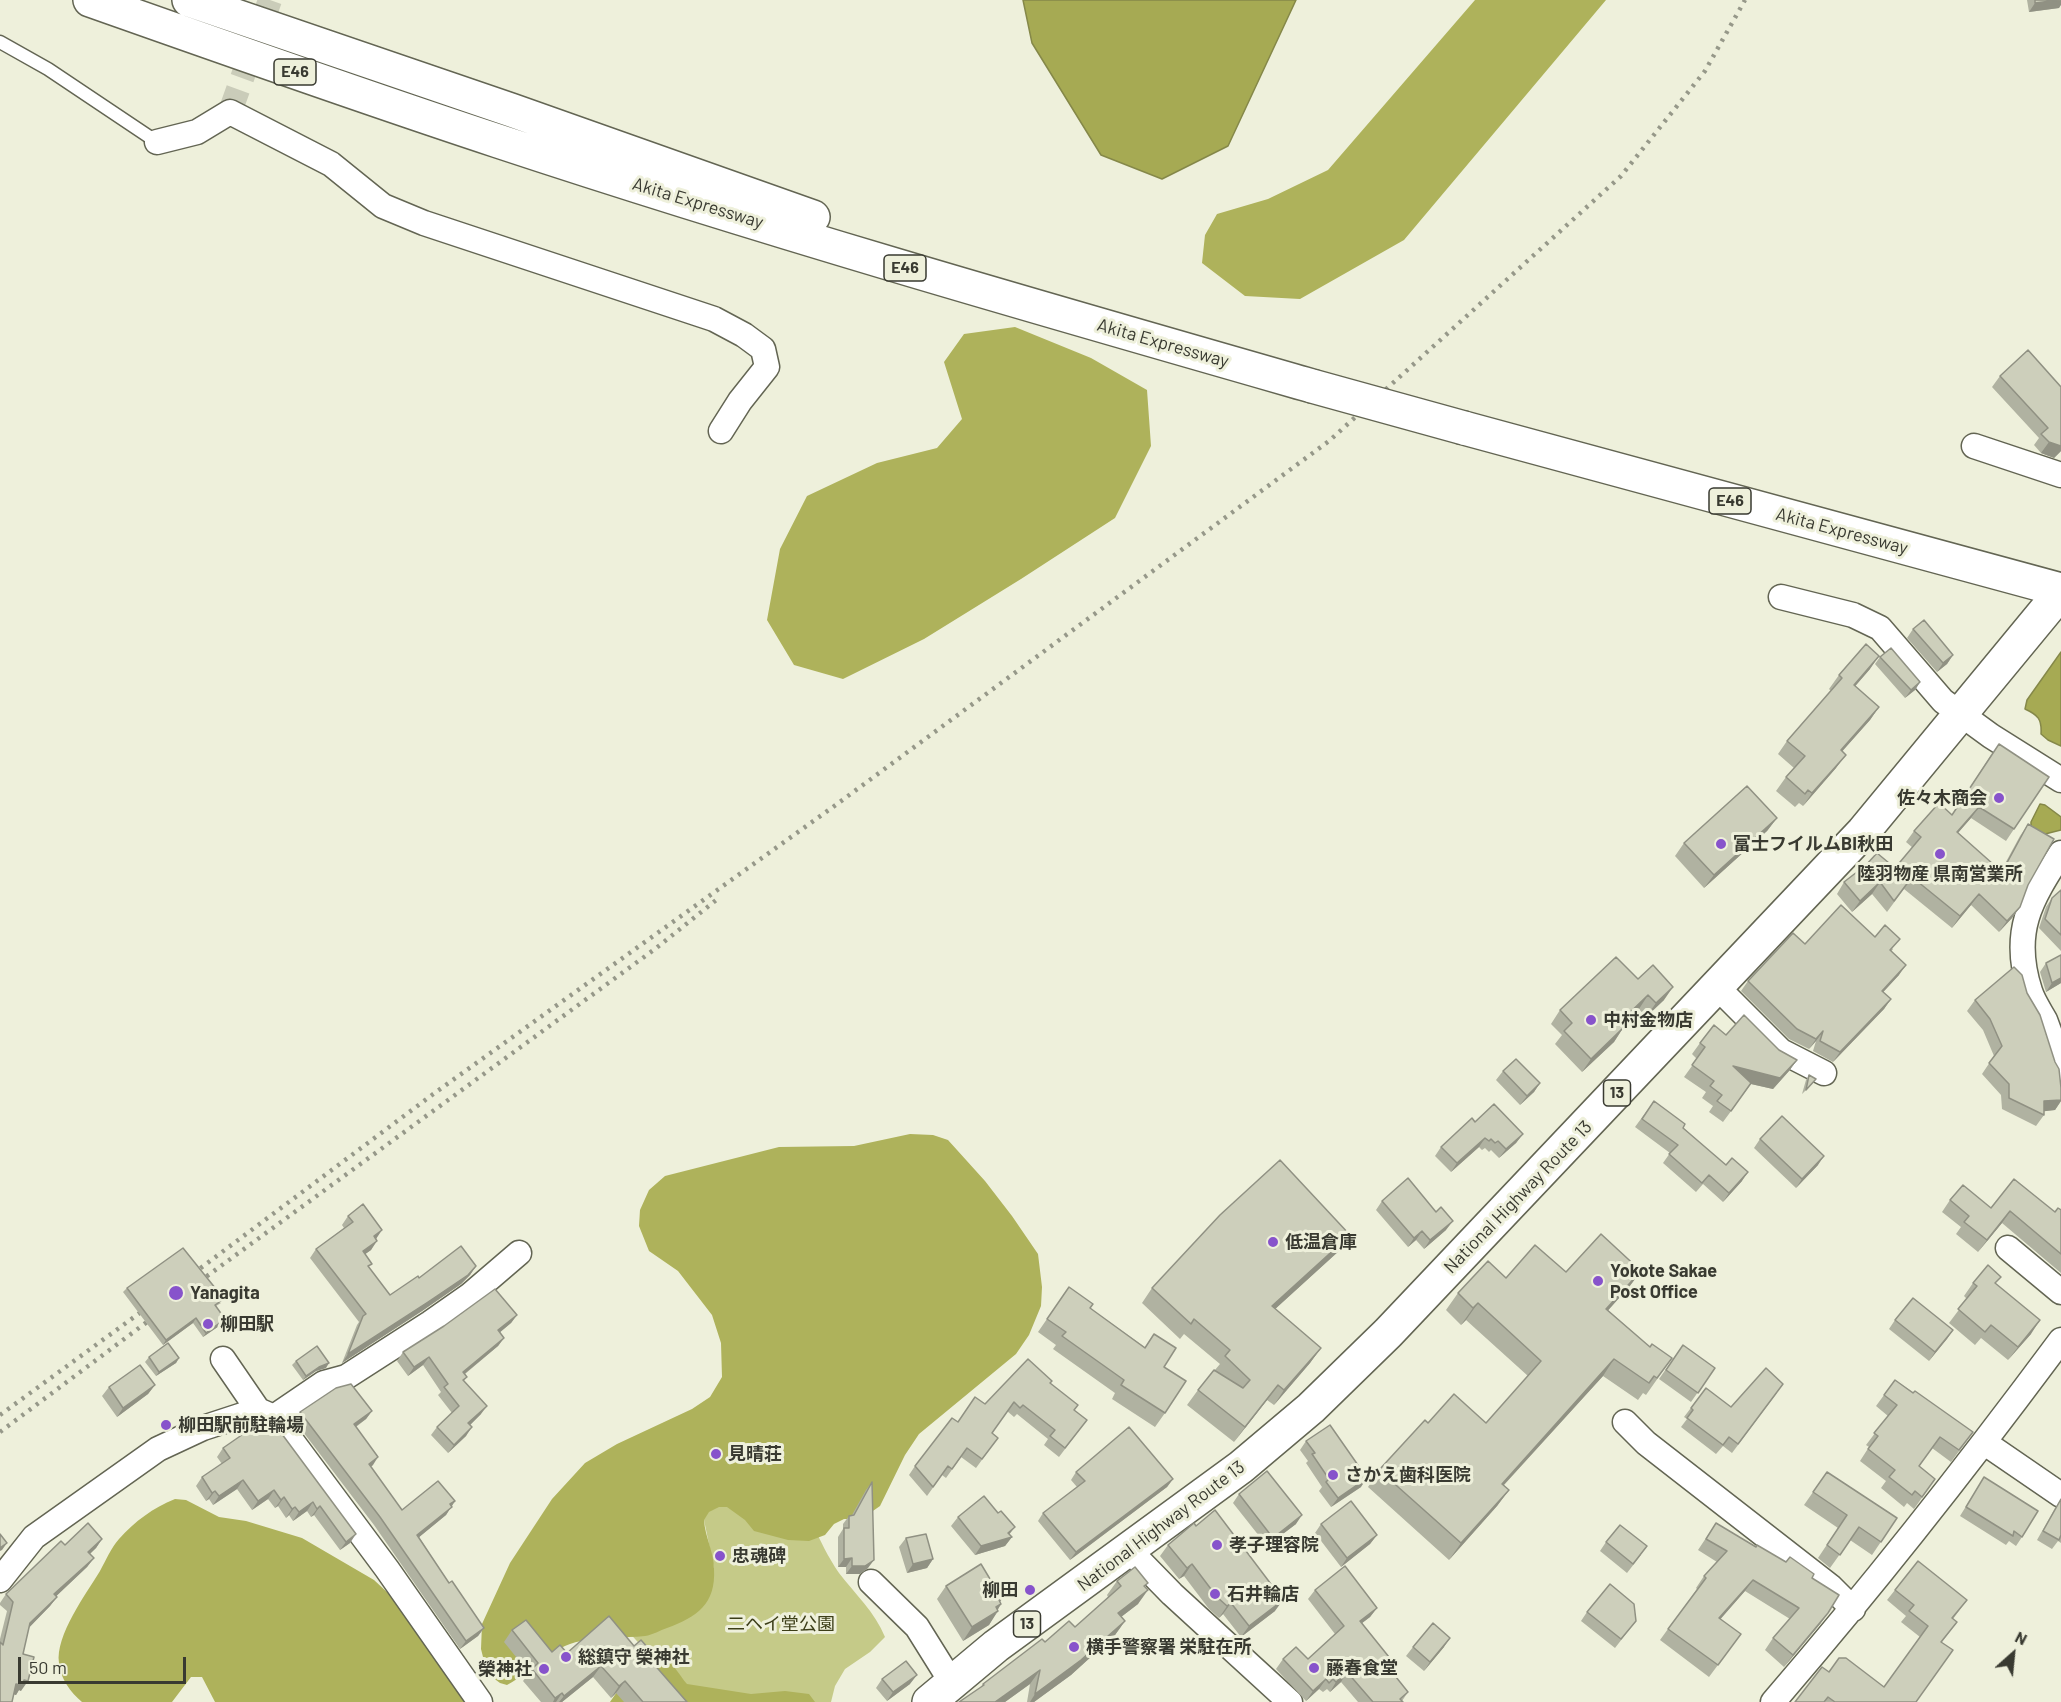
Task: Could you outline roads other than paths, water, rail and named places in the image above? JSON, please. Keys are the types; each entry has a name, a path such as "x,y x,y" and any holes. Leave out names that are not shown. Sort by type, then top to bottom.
{"highway":[{"name":"Akita Expressway","path":"90,0 279,67 512,145 940,279 1312,386 2061,591"},
{"name":"Akita Expressway","path":"189,0 511,110 937,261 1312,386"},
{"name":"National Highway Route 13","path":"940,1692 996,1646 1241,1467 1311,1408 1388,1333 1863,832 2061,591"}],"street":[{"path":"157,142 197,132 231,112 331,164 383,206 424,223 714,319 744,335 763,349 767,367 720,431"},
{"path":"1974,446 2061,475"},
{"path":"1782,597 1853,615 1880,628 1943,701 1991,736 2061,780"},
{"path":"2061,853 2040,886 2025,918 2022,950 2030,992 2045,1021 2061,1069"},
{"path":"1717,987 1781,1051 1824,1073"},
{"path":"2008,1248 2061,1292"},
{"path":"0,1580 34,1537 158,1449 203,1428 266,1414 324,1383 346,1377 470,1295 519,1252"},
{"path":"1773,1702 1853,1609 1985,1443 2061,1340"},
{"path":"223,1359 387,1569 480,1702"},
{"path":"1625,1422 1646,1443 1831,1587 1853,1609"},
{"path":"1985,1443 2061,1495"},
{"path":"1129,1550 1172,1594 1290,1702"},
{"path":"871,1582 917,1627 940,1692"}],"lane":[{"path":"0,42 48,69 157,142"}],"tunnel":[{"path":"230,112 270,0"}],"railway":[{"path":"186,1279 432,1095 833,807 1329,441 1621,176 1705,71 1745,0"},
{"path":"192,1287 655,949 720,897"},
{"path":"0,1415 152,1304"},
{"path":"0,1432 159,1313"}],"place":[{"name":"佐々木商会","path":"1999,798"},
{"name":"富士フイルムBI秋田","path":"1721,844"},
{"name":"陸羽物産 県南営業所","path":"1940,854"},
{"name":"中村金物店","path":"1591,1020"},
{"name":"低温倉庫","path":"1273,1242"},
{"name":"Yokote Sakae Post Office","path":"1598,1281"},
{"name":"Yanagita","path":"176,1293"},
{"name":"柳田駅","path":"208,1324"},
{"name":"柳田駅前駐輪場","path":"166,1425"},
{"name":"見晴荘","path":"716,1454"},
{"name":"さかえ歯科医院","path":"1333,1475"},
{"name":"孝子理容院","path":"1217,1545"},
{"name":"忠魂碑","path":"720,1556"},
{"name":"柳田","path":"1030,1590"},
{"name":"石井輪店","path":"1215,1594"},
{"name":"横手警察署 栄駐在所","path":"1074,1647"},
{"name":"総鎮守 榮神社","path":"566,1657"},
{"name":"藤春食堂","path":"1314,1668"},
{"name":"榮神社","path":"544,1669"}],"park label":[{"name":"二ヘイ堂公園","path":"781,1624"}]}
